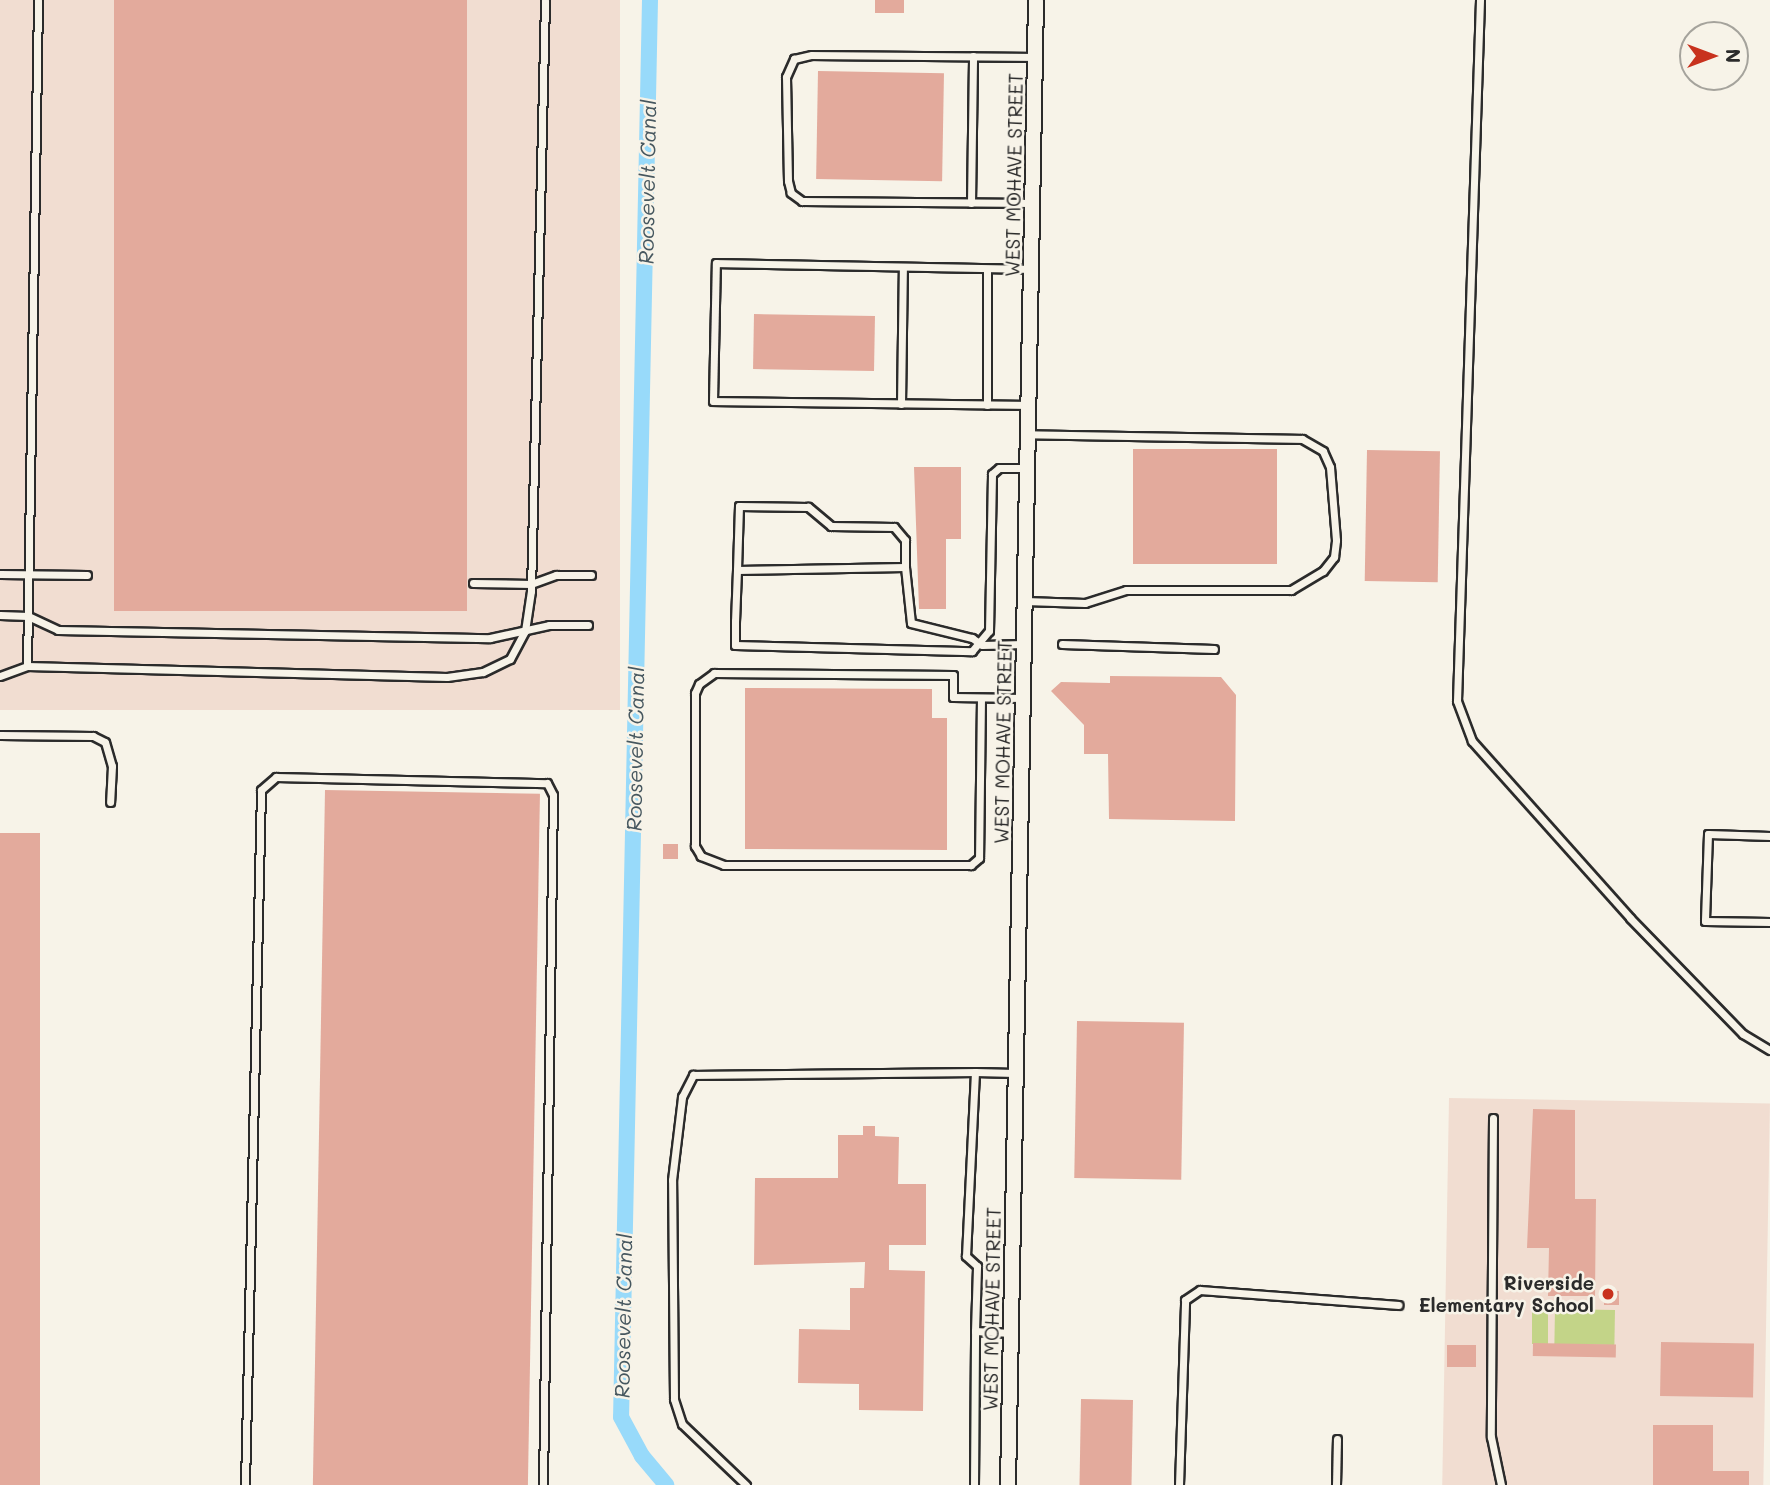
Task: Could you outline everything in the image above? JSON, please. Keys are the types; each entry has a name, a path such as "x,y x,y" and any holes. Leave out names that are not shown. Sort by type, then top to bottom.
{"street":[{"name":"WEST MOHAVE STREET","path":"1008,1485 1036,0"}],"lane":[{"path":"27,666 38,0"},
{"path":"0,676 27,666 447,677 483,672 510,659 525,631 531,584 545,0"},
{"path":"1480,0 1457,701 1472,741 1612,897 1743,1034 1770,1050"},
{"path":"1033,203 802,201 791,193 786,77 794,59 812,55 1035,57"},
{"path":"971,202 973,56"},
{"path":"1029,405 713,401 716,263 1031,269"},
{"path":"901,404 903,267"},
{"path":"987,269 987,405"},
{"path":"1025,601 1085,603 1126,590 1291,590 1323,571 1334,557 1336,540 1330,467 1323,450 1302,439 1029,434"},
{"path":"982,645 989,631 992,474 999,468 1028,468"},
{"path":"982,645 972,638 911,623 905,540 894,527 831,526 808,507 739,506 735,645 972,651 982,645 1024,644"},
{"path":"737,570 905,566"},
{"path":"0,575 87,575"},
{"path":"473,583 531,584 556,576 591,575"},
{"path":"0,615 28,616 58,630 490,638 549,625 588,625"},
{"path":"1062,644 1214,649"},
{"path":"981,698 979,858 971,865 724,865 701,856 695,846 695,693 699,684 714,673 953,675 953,697 1024,698"},
{"path":"0,735 93,736 105,742 112,766 110,802"},
{"path":"245,1485 261,790 276,777 547,783 553,795 542,1485"},
{"path":"1770,836 1708,834 1705,922 1770,922"},
{"path":"974,1485 977,1266 967,1256 975,1072"},
{"path":"746,1485 682,1424 674,1399 672,1180 682,1097 694,1074 1016,1073"},
{"path":"1493,1118 1491,1437 1501,1485"},
{"path":"1179,1485 1185,1300 1200,1290 1398,1305"},
{"path":"975,1331 1011,1333"},
{"path":"1336,1485 1337,1439"}],"shaded area":[{"path":"0,0 620,0 620,710 0,710"},
{"name":"Riverside Elementary School","path":"1449,1098 1770,1104 1763,1485 1442,1485"}],"green space":[{"path":"1532,1309 1548,1309 1548,1344 1532,1344"},
{"path":"1555,1309 1615,1310 1614,1345 1554,1344"}],"building":[{"path":"114,0 467,0 467,611 114,611"},
{"path":"875,0 904,0 904,13 875,13"},
{"path":"818,71 944,73 942,181 816,179"},
{"path":"754,314 875,316 874,371 753,369"},
{"path":"1133,449 1277,449 1277,564 1133,564"},
{"path":"1367,450 1440,451 1438,582 1365,581"},
{"path":"914,467 961,467 961,539 946,539 946,609 919,609"},
{"path":"1110,676 1221,677 1236,695 1235,821 1109,819 1108,754 1084,754 1084,725 1051,691 1061,682 1110,683"},
{"path":"745,688 932,689 932,718 947,718 947,850 745,849"},
{"path":"325,790 540,794 528,1485 313,1485"},
{"path":"0,833 40,833 40,1485 0,1485"},
{"path":"663,844 678,844 678,859 663,859"},
{"path":"1077,1021 1184,1023 1181,1180 1074,1178"},
{"path":"1533,1109 1575,1110 1575,1199 1596,1199 1595,1296 1548,1296 1549,1248 1527,1248"},
{"path":"863,1126 875,1126 875,1136 899,1137 898,1184 926,1184 926,1245 889,1245 889,1270 925,1271 923,1411 859,1410 859,1384 798,1383 799,1329 850,1330 850,1288 864,1288 865,1262 754,1265 755,1178 838,1178 838,1135 863,1135"},
{"path":"1604,1291 1619,1291 1619,1305 1604,1305"},
{"path":"1661,1342 1754,1344 1753,1398 1660,1396"},
{"path":"1533,1343 1616,1344 1616,1357 1533,1356"},
{"path":"1447,1345 1476,1345 1476,1367 1447,1367"},
{"path":"1081,1399 1133,1400 1132,1485 1079,1485"},
{"path":"1653,1425 1713,1425 1713,1471 1749,1471 1749,1485 1653,1485"}],"waterway":[{"name":"Roosevelt Canal","path":"650,0 621,1417 642,1456 666,1485"}],"place":[{"name":"Riverside Elementary School","path":"1608,1294"}]}
